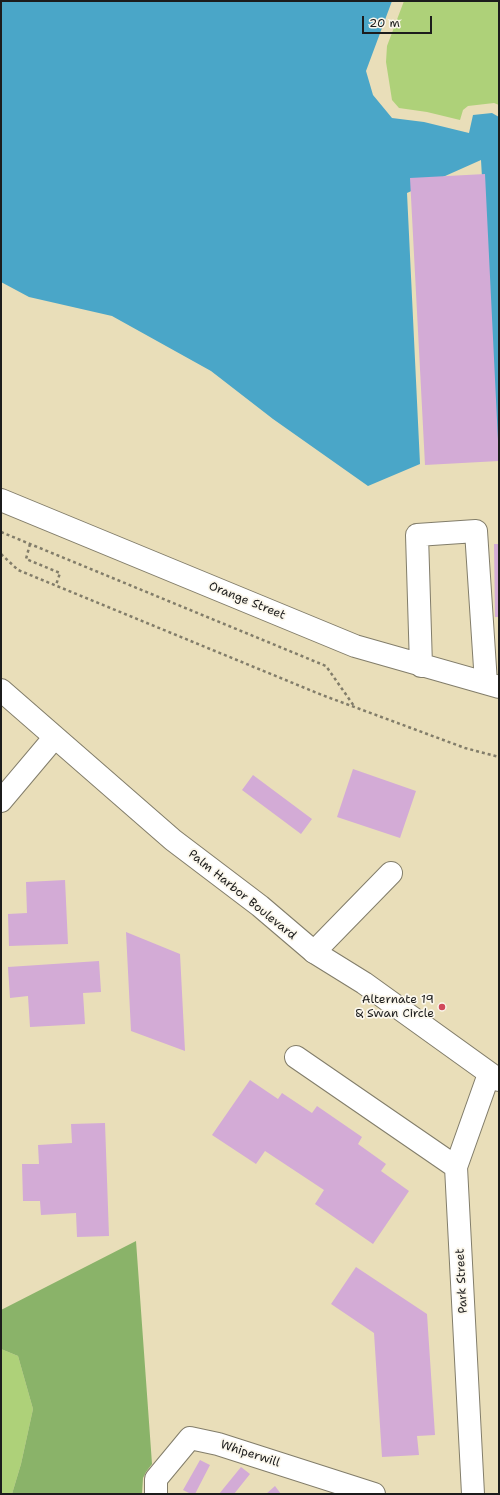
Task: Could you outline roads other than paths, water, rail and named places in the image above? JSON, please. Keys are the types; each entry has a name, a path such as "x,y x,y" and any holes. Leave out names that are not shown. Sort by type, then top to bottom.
{"street":[{"name":"Orange Street","path":"1,500 355,646 492,685"},
{"path":"421,666 417,535 476,531 492,685"},
{"name":"Palm Harbor Boulevard","path":"1,690 54,738 173,840 260,906 314,952 364,983 494,1077"},
{"path":"1,801 54,738"},
{"path":"314,952 390,873"},
{"path":"296,1057 456,1167"},
{"name":"Park Street","path":"473,1494 456,1167 494,1077"},
{"name":"Whiperwill","path":"156,1494 156,1479 190,1438 218,1444 374,1494"}],"water":[{"path":"1,1 392,1 366,71 373,95 392,118 424,122 469,133 473,115 492,113 499,117 499,473 481,160 407,193 420,464 368,486 273,419 211,371 112,316 29,297 1,282"}],"place":[{"name":"Alternate 19 & Swan Circle","path":"442,1007"}]}
